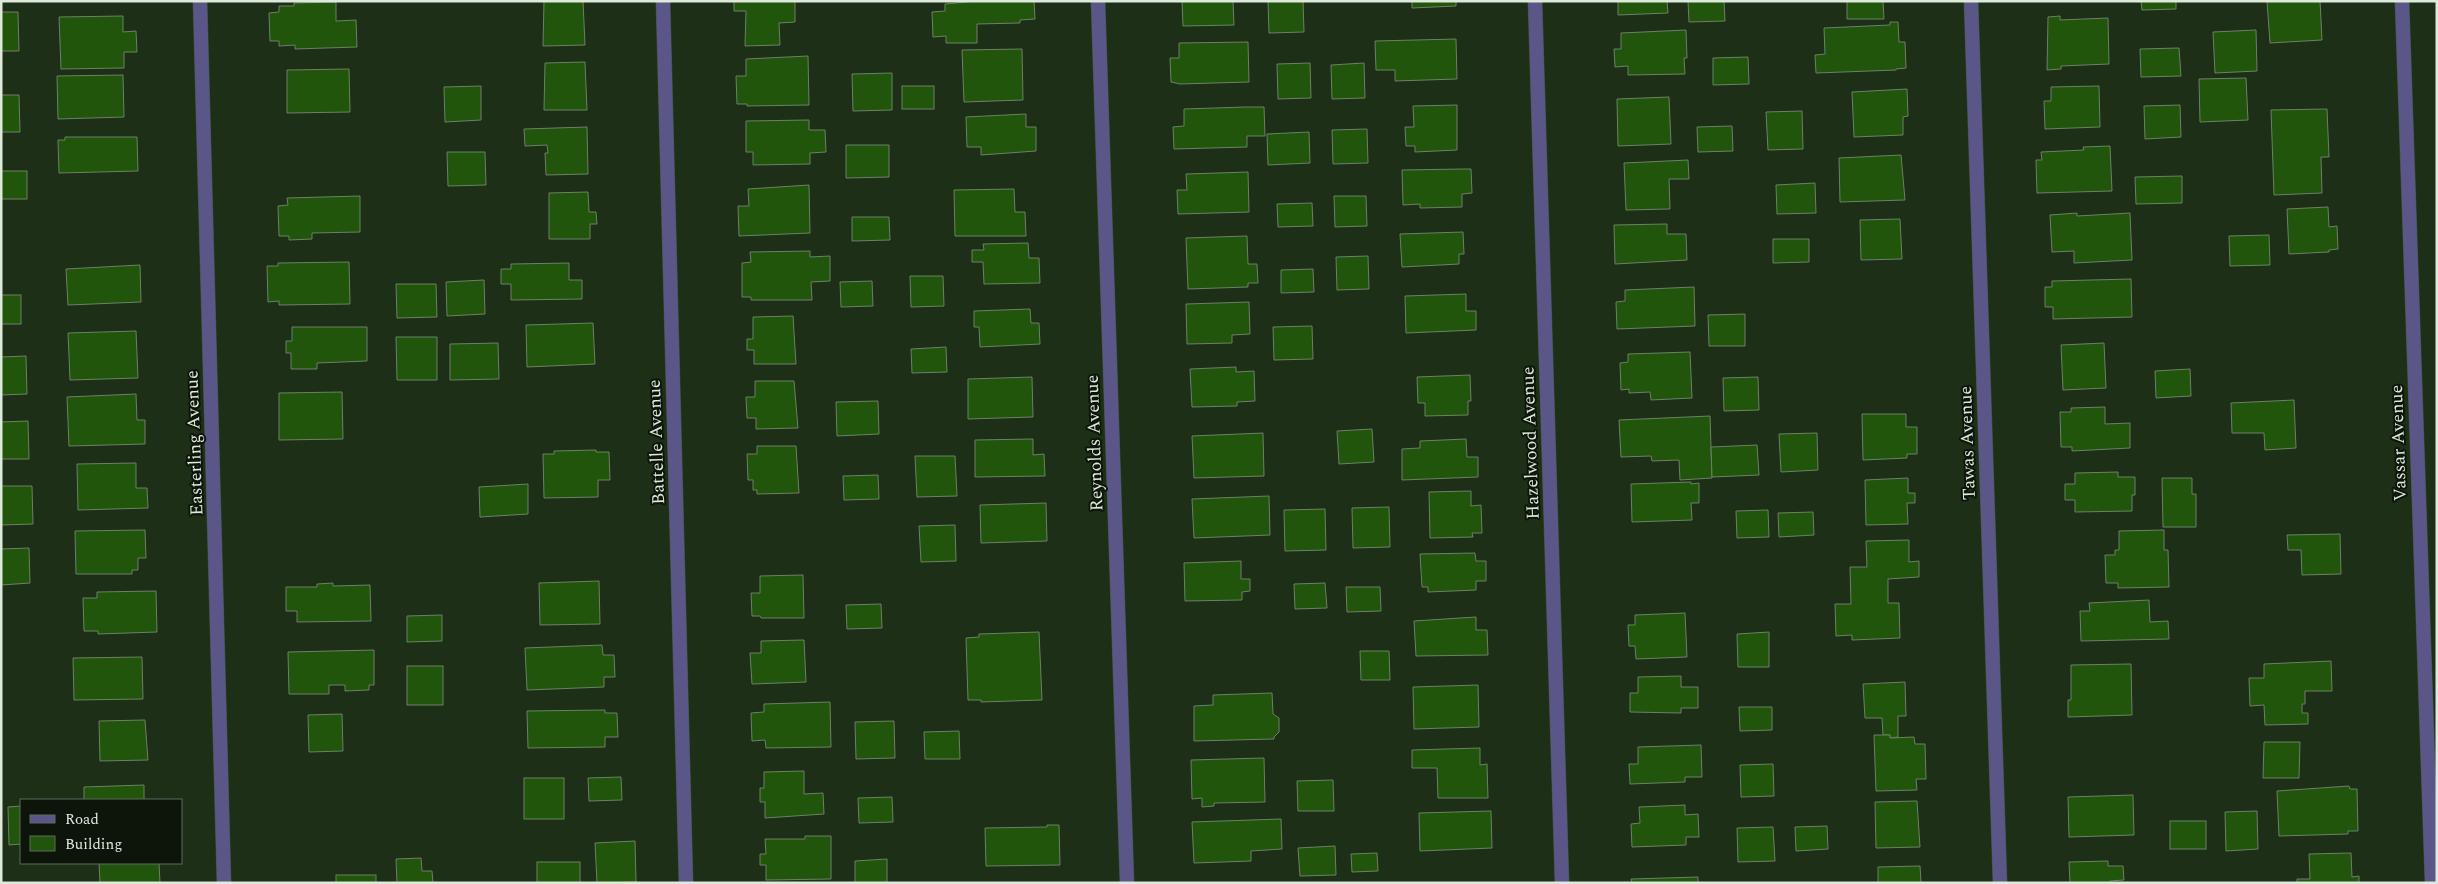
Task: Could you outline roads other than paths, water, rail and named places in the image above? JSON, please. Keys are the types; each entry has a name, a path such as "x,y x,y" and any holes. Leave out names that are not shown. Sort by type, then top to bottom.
{"street":[{"name":"Easterling Avenue","path":"200,1 224,883"},
{"name":"Battelle Avenue","path":"663,1 686,883"},
{"name":"Reynolds Avenue","path":"1098,1 1127,883"},
{"name":"Hazelwood Avenue","path":"1535,1 1562,883"},
{"name":"Tawas Avenue","path":"1971,1 2000,883"},
{"name":"Vassar Avenue","path":"2402,1 2432,883"}]}
